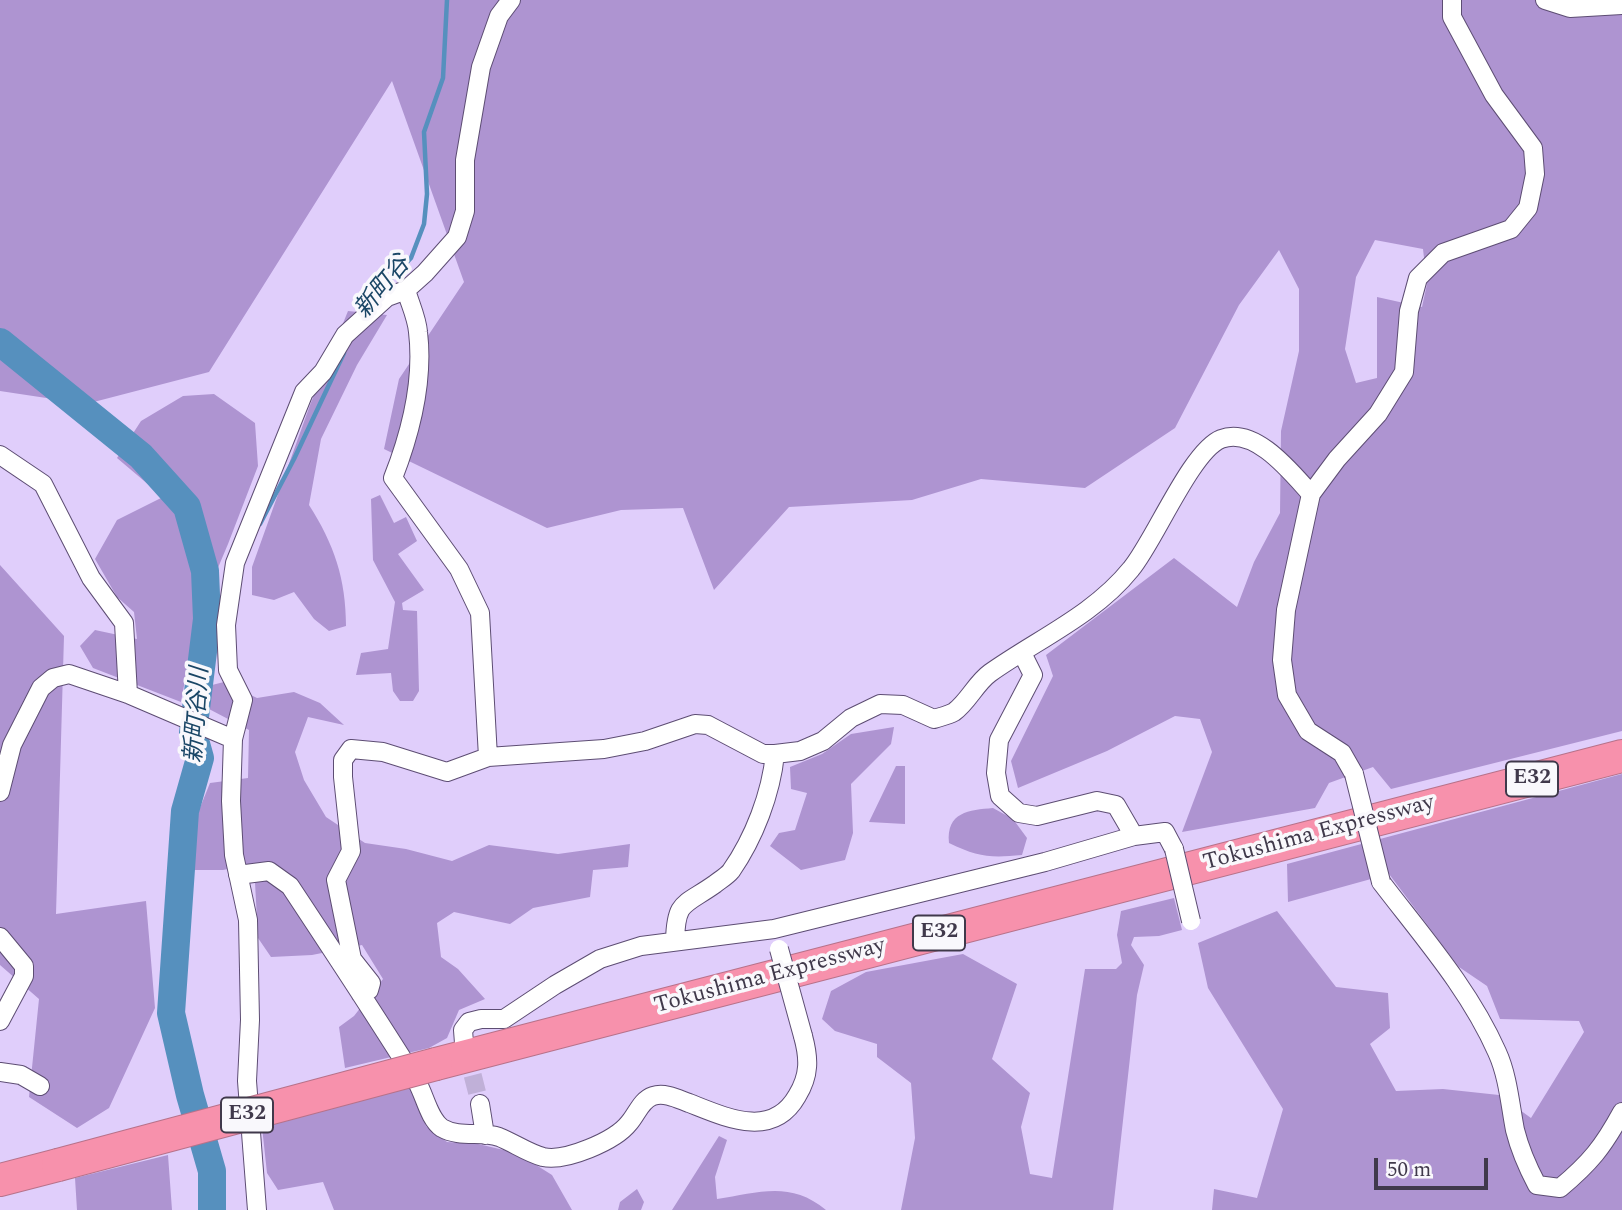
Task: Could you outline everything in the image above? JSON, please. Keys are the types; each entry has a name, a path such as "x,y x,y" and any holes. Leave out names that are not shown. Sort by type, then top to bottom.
{"highway":[{"name":"Tokushima Expressway","path":"0,1180 1622,755"}],"street":[{"path":"257,1210 247,1081 250,1020 248,920 234,855 231,801 233,739 243,700 228,670 226,625 234,563 304,392 323,372 345,335 387,298 406,290 457,237 465,211 465,160 481,67 499,16 511,0"},
{"path":"1452,0 1452,17 1494,95 1533,148 1535,174 1528,208 1511,229 1443,253 1418,278 1409,311 1404,372 1378,414 1337,459 1311,494 1286,610 1282,660 1287,695 1308,731 1342,753 1354,774 1381,882 1461,987 1497,1052 1506,1078 1518,1142 1524,1161 1537,1185 1560,1188 1586,1167 1603,1147 1622,1112"},
{"path":"1545,0 1570,8 1622,5"},
{"path":"406,290 418,329 420,366 409,436 393,478 459,569 480,613 488,757"},
{"path":"360,993 369,990 371,983 352,960 336,880 351,851 343,760 351,749 383,752 447,772 488,757 604,749 645,741 695,724 708,726 763,754 775,754 800,751 823,741 851,718 880,704 903,705 934,719 954,712 988,674 1106,597 1133,568 1201,455 1220,439 1241,436 1265,449 1311,494"},
{"path":"0,455 43,484 91,578 124,623 128,694"},
{"path":"1022,653 1033,675 999,740 996,773 1000,796 1019,813 1037,816 1097,800 1116,805 1134,835"},
{"path":"0,792 12,745 41,688 53,678 69,674 128,694 233,739"},
{"path":"675,942 675,921 682,905 729,874 745,847 772,781 775,754"},
{"path":"464,1043 463,1030 469,1022 481,1018 504,1019 600,959 641,946 774,929 1045,862 1134,835 1165,832 1174,849 1191,921"},
{"path":"238,875 269,871 290,886 420,1087 436,1122 444,1129 497,1136 541,1157 556,1158 576,1154 614,1135 628,1125 643,1103 653,1096 667,1095 727,1118 749,1123 773,1119 791,1108 805,1084 809,1059 774,929"},
{"path":"0,937 24,966 24,976 0,1021"},
{"path":"0,1072 21,1075 40,1086"},
{"path":"480,1104 485,1135"}],"shaded area":[{"path":"0,0 1622,0 1622,731 1391,789 1373,767 1329,783 1315,808 1182,832 1212,752 1200,719 1175,716 1107,751 1018,788 1011,761 1053,676 1046,655 1174,558 1237,607 1254,562 1280,513 1281,431 1299,351 1299,289 1279,250 1239,305 1175,428 1085,488 981,479 912,500 789,507 714,590 683,508 621,510 547,528 384,449 399,379 464,282 392,81 209,372 86,404 0,391","holes":["1375,240 1423,249 1427,284 1422,307 1377,297 1377,378 1356,383 1345,349 1356,277"]},
{"path":"348,311 387,315 357,365 321,439 309,505 337,562 344,593 346,626 329,631 314,619 294,592 274,600 252,595 252,567 310,405"},
{"path":"214,394 255,423 258,466 196,620 181,702 93,668 80,646 95,630 137,639 134,612 117,597 95,559 117,520 163,497 117,458 141,421 183,396"},
{"path":"380,495 394,523 406,517 417,541 398,554 424,590 402,603 403,610 417,611 419,691 413,701 400,701 393,691 391,673 356,675 361,653 388,649 395,602 373,560 371,499"},
{"path":"0,565 64,636 56,914 146,901 155,1008 109,1108 77,1128 29,1097 39,999 0,965"},
{"path":"224,682 257,698 294,692 320,703 344,725 308,717 295,752 304,780 326,817 365,843 406,849 452,861 489,845 558,854 630,844 628,867 593,870 590,897 533,908 510,924 454,912 437,923 441,957 458,969 485,999 459,1010 447,1038 429,1048 345,1068 339,1027 354,1016 383,979 362,945 312,955 271,957 258,938 254,864 223,870 194,870 193,825 210,783 248,778 249,730 209,709 206,694 208,686"},
{"path":"894,727 891,744 851,784 853,833 845,860 801,870 770,846 779,833 795,830 807,793 791,789 790,767 822,754 851,734"},
{"path":"896,766 905,766 905,824 869,822"},
{"path":"1622,774 1622,1210 1212,1210 1214,1189 1257,1198 1283,1109 1208,988 1198,943 1277,911 1336,987 1388,993 1390,1028 1370,1044 1396,1091 1443,1089 1499,1095 1531,1118 1584,1032 1579,1021 1500,1019 1487,986 1459,967 1389,874 1288,902 1287,864"},
{"path":"993,808 1013,819 1027,838 1022,855 984,855 949,843 951,825 955,819 968,812"},
{"path":"1174,898 1182,930 1159,936 1134,937 1131,945 1144,965 1137,995 1113,1210 901,1210 915,1138 911,1083 877,1057 877,1044 835,1031 822,1019 831,991 866,972 963,954 1017,984 992,1059 1030,1093 1021,1127 1030,1174 1052,1178 1085,969 1116,969 1122,963 1117,935 1121,911"},
{"path":"412,1087 426,1126 447,1142 478,1144 517,1153 552,1175 572,1210 334,1210 323,1182 278,1190 267,1173 262,1127"},
{"path":"719,1136 727,1140 715,1177 717,1199 760,1192 787,1192 813,1201 826,1210 672,1210"},
{"path":"168,1155 172,1210 77,1210 75,1178"},
{"path":"637,1189 644,1202 641,1210 618,1210 620,1202"}],"waterway":[{"name":"新町谷","path":"362,309 411,258 424,224 427,194 424,132 443,78 447,0"},
{"name":"新町谷川","path":"0,342 141,456 187,507 205,571 207,619 193,733 200,758 185,811 171,1013 190,1095 212,1171 212,1210"},
{"name":"新町谷","path":"260,524 344,353"},
{"name":"新町谷","path":"207,619 223,596"}],"tunnel":[{"path":"466,1049 480,1104"}]}
